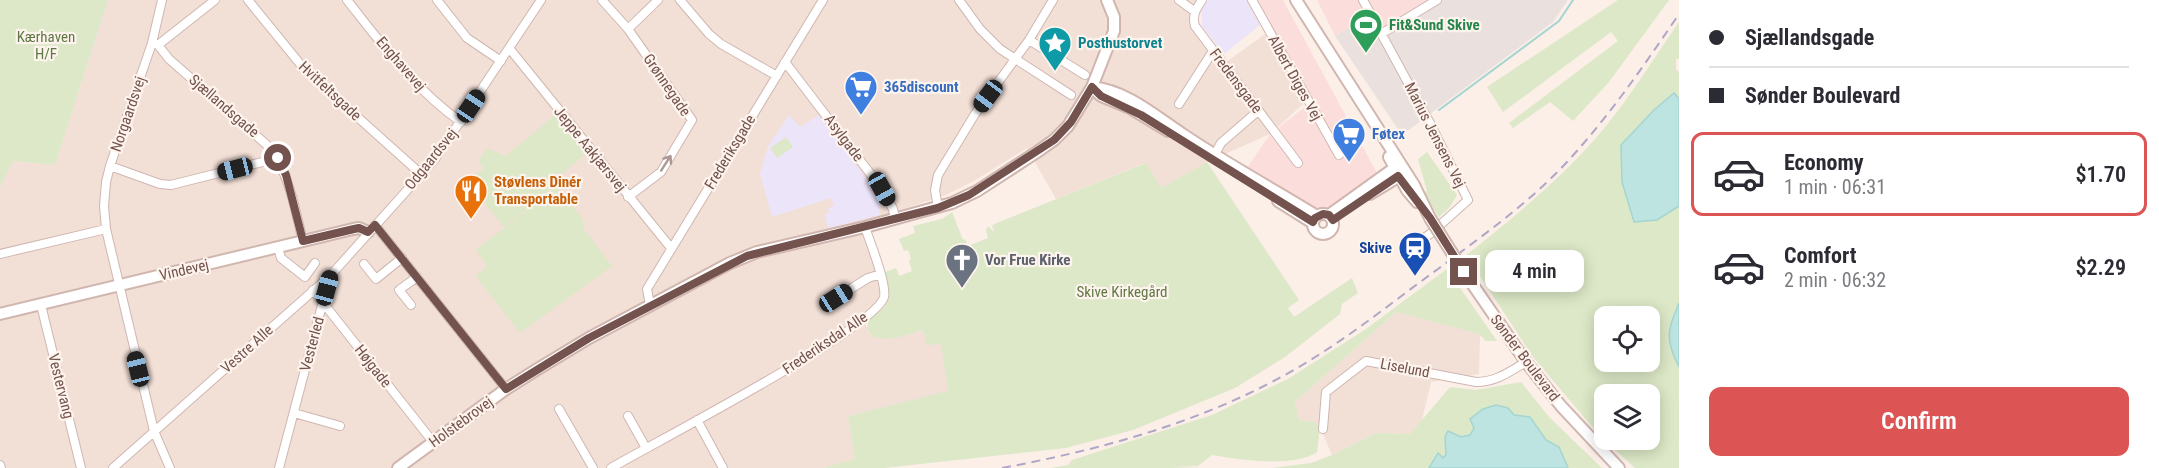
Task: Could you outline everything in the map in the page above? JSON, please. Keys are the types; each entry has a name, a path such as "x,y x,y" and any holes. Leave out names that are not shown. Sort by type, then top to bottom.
{"street":[{"name":"Norgaardsvej","path":"162,0 155,44 110,166 104,206 106,229 118,285 154,431 170,468"},
{"path":"155,44 215,0"},
{"name":"Hvitfeltsgade","path":"248,0 305,70 422,174"},
{"name":"Enghavevej","path":"347,0 394,59 438,106 461,122"},
{"path":"437,0 467,38 501,61"},
{"name":"Odgaardsvej","path":"372,229 441,150 541,0"},
{"name":"Grønnegade","path":"602,0 628,29 692,120 661,172 628,197"},
{"path":"628,29 658,0"},
{"path":"680,0 709,34 721,44 777,76"},
{"name":"Frederiksgade","path":"650,305 646,289 823,0"},
{"path":"958,0 990,39 1023,66 1071,95"},
{"path":"938,208 935,190 938,175 975,114 1029,40 1053,0"},
{"name":"Holstebrovej","path":"399,468 506,389 567,351 730,263 758,252 938,208 977,191 1054,140 1071,122 1092,87 1114,31 1114,17 1107,0"},
{"name":"Fredensgade","path":"1179,0 1194,12 1195,26 1298,163"},
{"path":"1194,12 1202,0"},
{"name":"Albert Diges Vej","path":"1252,0 1339,155"},
{"name":"Sønder Boulevard","path":"1296,0 1359,98 1400,170 1464,272 1526,362 1561,406 1620,468"},
{"name":"Sønder Boulevard","path":"1304,0 1344,74"},
{"name":"Marius Jensens Vej","path":"1363,0 1431,125 1468,200 1430,234 1408,249"},
{"path":"1381,34 1437,0"},
{"path":"1029,40 1085,75"},
{"name":"Sjællandsgade","path":"155,44 267,145 278,158 286,175 303,241"},
{"name":"Jeppe Aakjærsvej","path":"509,48 628,197 672,248"},
{"path":"1179,104 1214,51"},
{"name":"Asylgade","path":"785,62 882,189 893,209 895,219"},
{"path":"1092,87 1104,88 1133,101 1315,219"},
{"path":"1092,87 1101,96 1141,115 1315,219"},
{"path":"1215,154 1221,143 1258,111"},
{"path":"110,166 160,184 171,185 278,158"},
{"path":"1331,218 1400,170"},
{"path":"1315,219 1323,214 1331,218"},
{"path":"1315,219 1316,232 1326,234 1333,229 1331,218"},
{"name":"Frederiksdal Alle","path":"611,468 808,358 880,305 885,294 881,274 865,227"},
{"path":"0,254 106,229"},
{"name":"Vindevej","path":"0,314 354,229 372,229"},
{"path":"372,229 402,258 506,389"},
{"name":"Vestre Alle","path":"113,468 331,274 372,229"},
{"path":"278,248 281,258 305,277 315,263"},
{"path":"364,264 376,279 402,258"},
{"name":"Vesterled","path":"279,468 331,274"},
{"path":"836,298 868,278 881,274"},
{"path":"411,306 399,290 417,277"},
{"name":"Højgade","path":"313,290 433,442"},
{"name":"Vestervang","path":"40,305 81,468"},
{"name":"Liselund","path":"1323,429 1326,392 1366,361 1476,382 1498,379 1526,362"},
{"path":"559,409 593,468"},
{"path":"294,413 340,426"},
{"path":"627,416 646,448"},
{"path":"697,420 723,468"}],"shaded area":[{"path":"108,0 1196,0 1189,11 1225,63 1265,34 1303,104 1270,134 1207,162 1161,188 1145,163 1056,199 1027,148 974,181 946,195 863,222 881,292 876,303 861,314 869,333 877,338 889,339 924,330 942,344 948,392 848,416 855,459 823,468 0,468 0,187 12,161 55,165"},
{"path":"1208,0 1246,0 1260,25 1224,54 1202,26 1201,10"},
{"path":"1256,0 1283,0 1378,175 1332,208 1314,208 1247,168 1270,134 1310,103"},
{"path":"1317,0 1431,0 1375,34 1366,17 1335,36"},
{"path":"1431,0 1568,0 1553,22 1402,135 1335,36 1366,17 1375,34"},
{"path":"789,115 800,127 819,115 876,192 883,205 879,207 880,215 828,228 825,214 829,213 828,208 834,206 831,198 772,217 760,174 768,146"},
{"path":"1396,312 1480,334 1479,374 1431,382 1422,420 1410,434 1376,433 1332,455 1320,427 1315,422 1299,420 1295,402"}],"green space":[{"name":"Kærhaven H/F","path":"0,0 108,0 55,165 13,161 0,187"},
{"path":"1618,0 1669,0 1609,82 1573,121 1550,102 1513,128 1509,123 1618,41 1611,32 1503,112 1487,87"},
{"path":"1679,22 1679,59 1676,59 1676,70 1679,72 1679,99 1674,93 1654,110 1621,146 1622,182 1657,220 1679,206 1679,468 1635,468 1615,450 1660,450 1660,384 1594,384 1594,429 1533,357 1466,255 1534,200 1566,170 1596,138 1639,81"},
{"path":"555,115 586,153 553,182 552,188 504,227 468,183 484,168 478,161 487,148 506,156"},
{"path":"786,137 793,147 777,158 770,148"},
{"path":"1427,152 1457,195 1450,207 1439,217 1424,193 1427,191 1418,159"},
{"name":"Skive Kirkegård","path":"1207,162 1299,300 1288,308 1294,317 1352,278 1358,293 1342,304 1340,314 1285,357 1235,388 1133,430 1066,448 884,468 823,468 855,459 848,416 948,391 941,344 927,345 923,330 898,338 885,339 872,336 867,329 868,321 886,305 888,300 889,289 885,272 896,268 899,276 912,271 908,250 904,251 899,239 915,233 913,226 942,219 952,212 963,240 965,239 968,246 988,238 986,230 988,226 994,232 992,225 1146,163 1161,188"},
{"path":"557,186 583,220 583,228 612,266 520,333 476,276 487,266 476,250"},
{"path":"1447,269 1497,341 1486,341 1479,334 1396,312 1295,402 1299,420 1315,422 1320,427 1317,452 1295,460 1281,461 1212,455 1198,466 1171,467 1203,468 1051,468 1068,465 1072,460 1212,415 1288,379 1366,329"},
{"path":"1521,382 1549,417 1602,468 1568,468 1559,447 1546,440 1530,417 1523,416 1489,422 1470,435 1445,437 1447,455 1443,458 1438,453 1429,468 1272,468 1311,463 1376,433 1410,434 1450,387 1476,390"}],"water":[{"path":"1674,93 1679,99 1679,206 1657,220 1634,222 1622,182 1621,145 1654,110"},
{"path":"1679,303 1679,367 1671,349 1669,335"},
{"path":"1496,405 1508,408 1514,415 1530,417 1546,440 1559,447 1568,468 1429,468 1438,453 1443,458 1446,455 1445,437 1448,431 1461,437 1470,435 1474,428 1470,419 1483,409"}],"waterway":[{"path":"1439,110 1559,21 1573,0"}],"railway":[{"path":"1002,468 1127,439 1207,412 1283,376 1335,344 1488,231 1552,177 1612,108 1679,14"}],"place":[{"name":"Fit&Sund Skive","path":"1366,54"},
{"name":"Posthustorvet","path":"1055,72"},
{"name":"365discount","path":"861,116"},
{"name":"Føtex","path":"1349,163"},
{"name":"Støvlens Dinér Transportable","path":"471,220"},
{"name":"Skive","path":"1415,277"},
{"name":"Vor Frue Kirke","path":"962,289"}],"route":[{"path":"278,158 286,175 303,241 359,228 368,232 375,225 506,389 589,338 747,256 938,208 969,195 1054,140 1071,122 1092,87 1101,96 1130,108 1313,222 1320,214 1329,215 1333,220 1398,176 1430,218 1464,272"}]}
